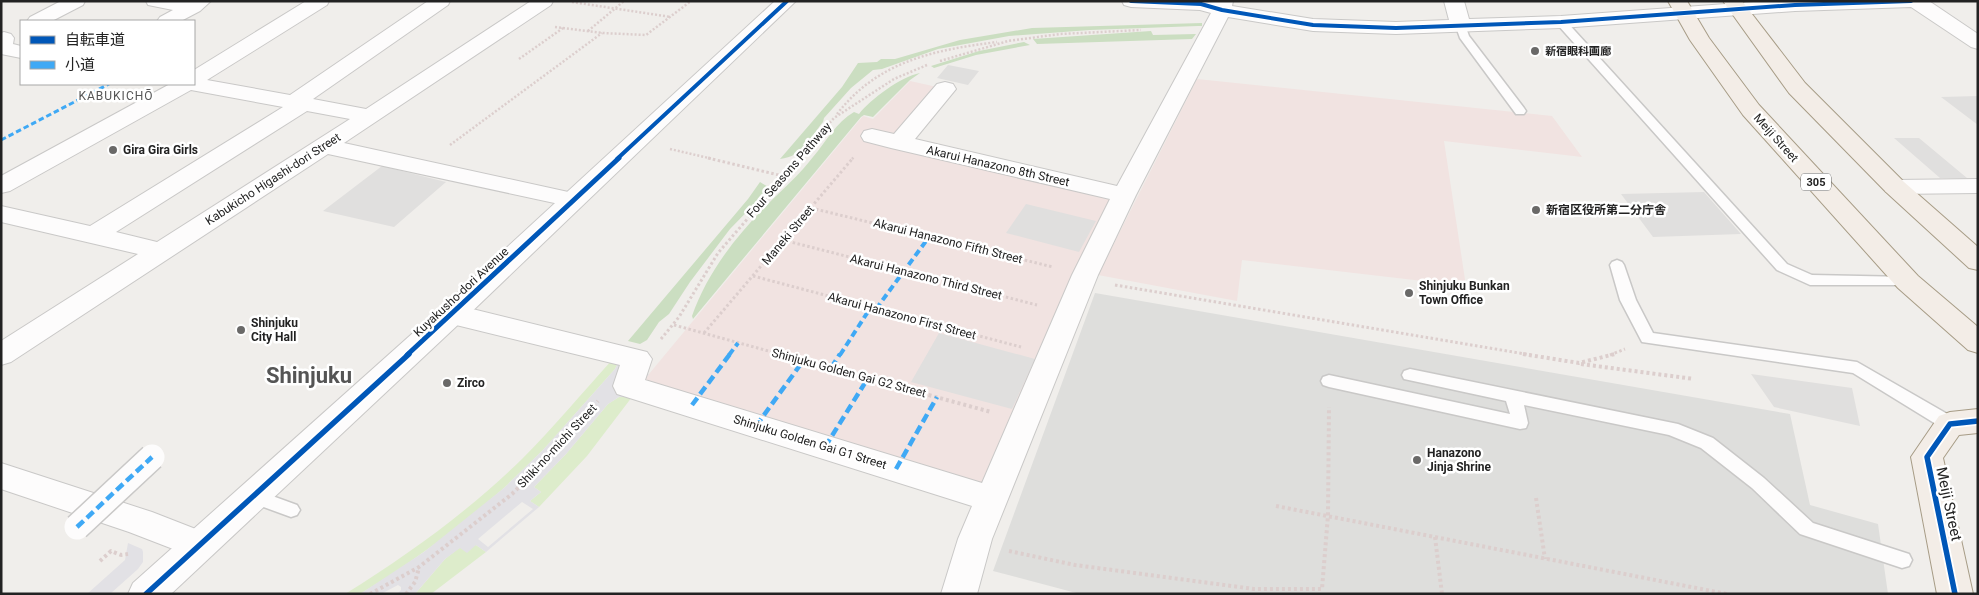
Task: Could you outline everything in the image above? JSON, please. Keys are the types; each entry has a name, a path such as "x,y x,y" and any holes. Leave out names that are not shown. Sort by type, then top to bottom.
{"main road":[{"path":"1735,6 1798,88 1895,187 1978,262"},
{"name":"Meiji Street","path":"1681,8 1700,40 1751,110 1908,282 1978,343"},
{"name":"Meiji Street","path":"1955,594 1927,457 1964,422"}],"street":[{"path":"39,20 76,1"},
{"path":"155,1 197,4"},
{"path":"195,78 320,1"},
{"path":"94,235 298,103 441,1"},
{"name":"Kabukicho Higashi-dori Street","path":"1,355 544,1"},
{"name":"Kuyakusho-dori Avenue","path":"146,594 452,314 787,1"},
{"path":"1131,1 1222,5 1313,25 1396,28 1460,24 1561,22 1681,8 1911,1"},
{"path":"1454,1 1460,24"},
{"path":"1916,1 1978,43"},
{"path":"169,20 197,4"},
{"path":"959,594 975,539 1084,277 1222,5"},
{"path":"9,35 2,48 20,52"},
{"path":"1,63 20,53"},
{"path":"195,84 370,116"},
{"path":"1,186 184,85"},
{"path":"899,143 945,89"},
{"name":"Akarui Hanazono 8th Street","path":"872,136 1124,195"},
{"path":"324,146 573,200"},
{"path":"1895,187 1978,186"},
{"path":"1,214 161,251"},
{"name":"Shinjuku Golden Gai G1 Street","path":"452,314 632,372 992,499"},
{"path":"77,527 152,457"},
{"path":"1,476 140,522 199,545"}],"lane":[{"path":"1561,22 1782,267 1810,280 1908,282"},
{"path":"1460,24 1464,36 1520,111"},
{"path":"1617,265 1628,300 1648,338 1857,368 1964,422"},
{"path":"1410,375 1672,430 1707,443 1758,483 1807,529 1902,560"},
{"path":"1329,381 1520,423 1514,398"},
{"path":"253,496 291,510"}],"path":[{"path":"566,1 671,17"},
{"path":"588,31 624,1"},
{"path":"515,20 602,33 646,35 691,1"},
{"path":"519,59 564,28"},
{"path":"834,118 860,88 888,71 938,51 1031,38 1130,30"},
{"path":"421,167 602,33"},
{"path":"936,62 1008,41"},
{"path":"664,147 784,176"},
{"path":"1579,363 1617,353 1648,338"},
{"path":"1006,550 1075,565 1254,589 1322,589 1328,516 1329,381"},
{"path":"1536,498 1546,559"},
{"path":"1276,506 1727,594"},
{"path":"1435,537 1442,594"},
{"path":"100,561 110,551 121,555"}],"shaded area":[{"path":"948,65 979,71 968,85 937,78"},
{"path":"1197,79 1552,116 1582,157 1444,141 1466,286 1242,260 1237,301 1098,275"},
{"path":"910,81 955,91 906,145 1113,194 974,506 632,397 863,116 873,119"},
{"path":"1978,96 1978,125 1941,97"},
{"path":"1894,138 1919,138 1967,178 1940,178"},
{"path":"382,166 446,182 394,227 323,211"},
{"path":"1704,192 1741,234 1653,237 1621,194"},
{"path":"1026,204 1096,221 1079,252 1006,233"},
{"name":"Hanazono Jinja Shrine","path":"1095,293 1790,414 1810,505 1878,524 1888,594 1080,594 993,571"},
{"path":"939,333 1035,359 1012,409 911,382"},
{"path":"612,360 649,374 632,397 619,397 608,404 566,454 534,487 541,492 530,501 539,507 486,552 476,545 467,553 460,548 445,559 415,594 397,594 401,590 401,587 398,585 381,594 360,594 424,552 504,488 543,450 617,365","holes":["522,502 533,509 488,547 478,539"]},
{"path":"1751,374 1852,388 1860,426 1774,407"},
{"path":"128,543 142,549 143,562 138,569 110,594 87,594 125,560"}],"green space":[{"path":"1202,23 1202,26 1090,30 1009,36 938,49 882,69 873,70 851,88 824,118 823,122 800,151 780,159 842,87 858,63 877,62 881,59 895,59 960,40 1032,28"},
{"path":"1151,31 1153,35 1196,34 1192,39 1037,44 1033,39"},
{"path":"1024,42 1030,45 976,55 934,68 931,66 979,51"},
{"path":"920,73 910,80 873,117 864,115 861,117 693,319 692,316 698,300 714,270 734,242 756,216 803,169 842,121 854,112 859,114 878,95 895,84"},
{"path":"760,182 770,188 730,229 690,282 669,314 659,322 647,340 640,344 628,341 748,199"},
{"path":"612,360 617,365 615,369 543,450 504,488 453,531 397,571 360,594 345,594 415,548 481,496 523,458"},
{"path":"619,397 632,397 587,456 539,507 530,501 541,492 534,487 566,454 608,404"},
{"path":"476,545 486,552 431,594 415,594 445,559 460,547"}],"marked path":[{"path":"1,140 107,85"},
{"path":"876,309 929,237"},
{"path":"831,368 871,307"},
{"path":"692,405 738,343"},
{"path":"756,426 803,361"},
{"path":"825,447 868,378"},
{"path":"896,469 937,397"},
{"path":"77,527 152,457"}],"cycle path":[{"path":"146,594 452,314 787,1"},
{"path":"1131,1 1201,4 1222,10 1313,25 1396,28 1561,22 1795,5 1911,1"},
{"path":"1955,594 1927,457 1950,424 1978,421"}],"place":[{"name":"新宿眼科画廊","path":"1535,51"},
{"name":"Gira Gira Girls","path":"113,150"},
{"name":"新宿区役所第二分庁舎","path":"1536,210"},
{"name":"Shinjuku Bunkan Town Office","path":"1409,293"},
{"name":"Shinjuku City Hall","path":"241,330"},
{"name":"Zirco","path":"447,383"},
{"name":"Hanazono Jinja Shrine","path":"1417,460"}],"district":[{"name":"KABUKICHŌ","path":"116,96"},
{"name":"Shinjuku","path":"309,375"}]}
